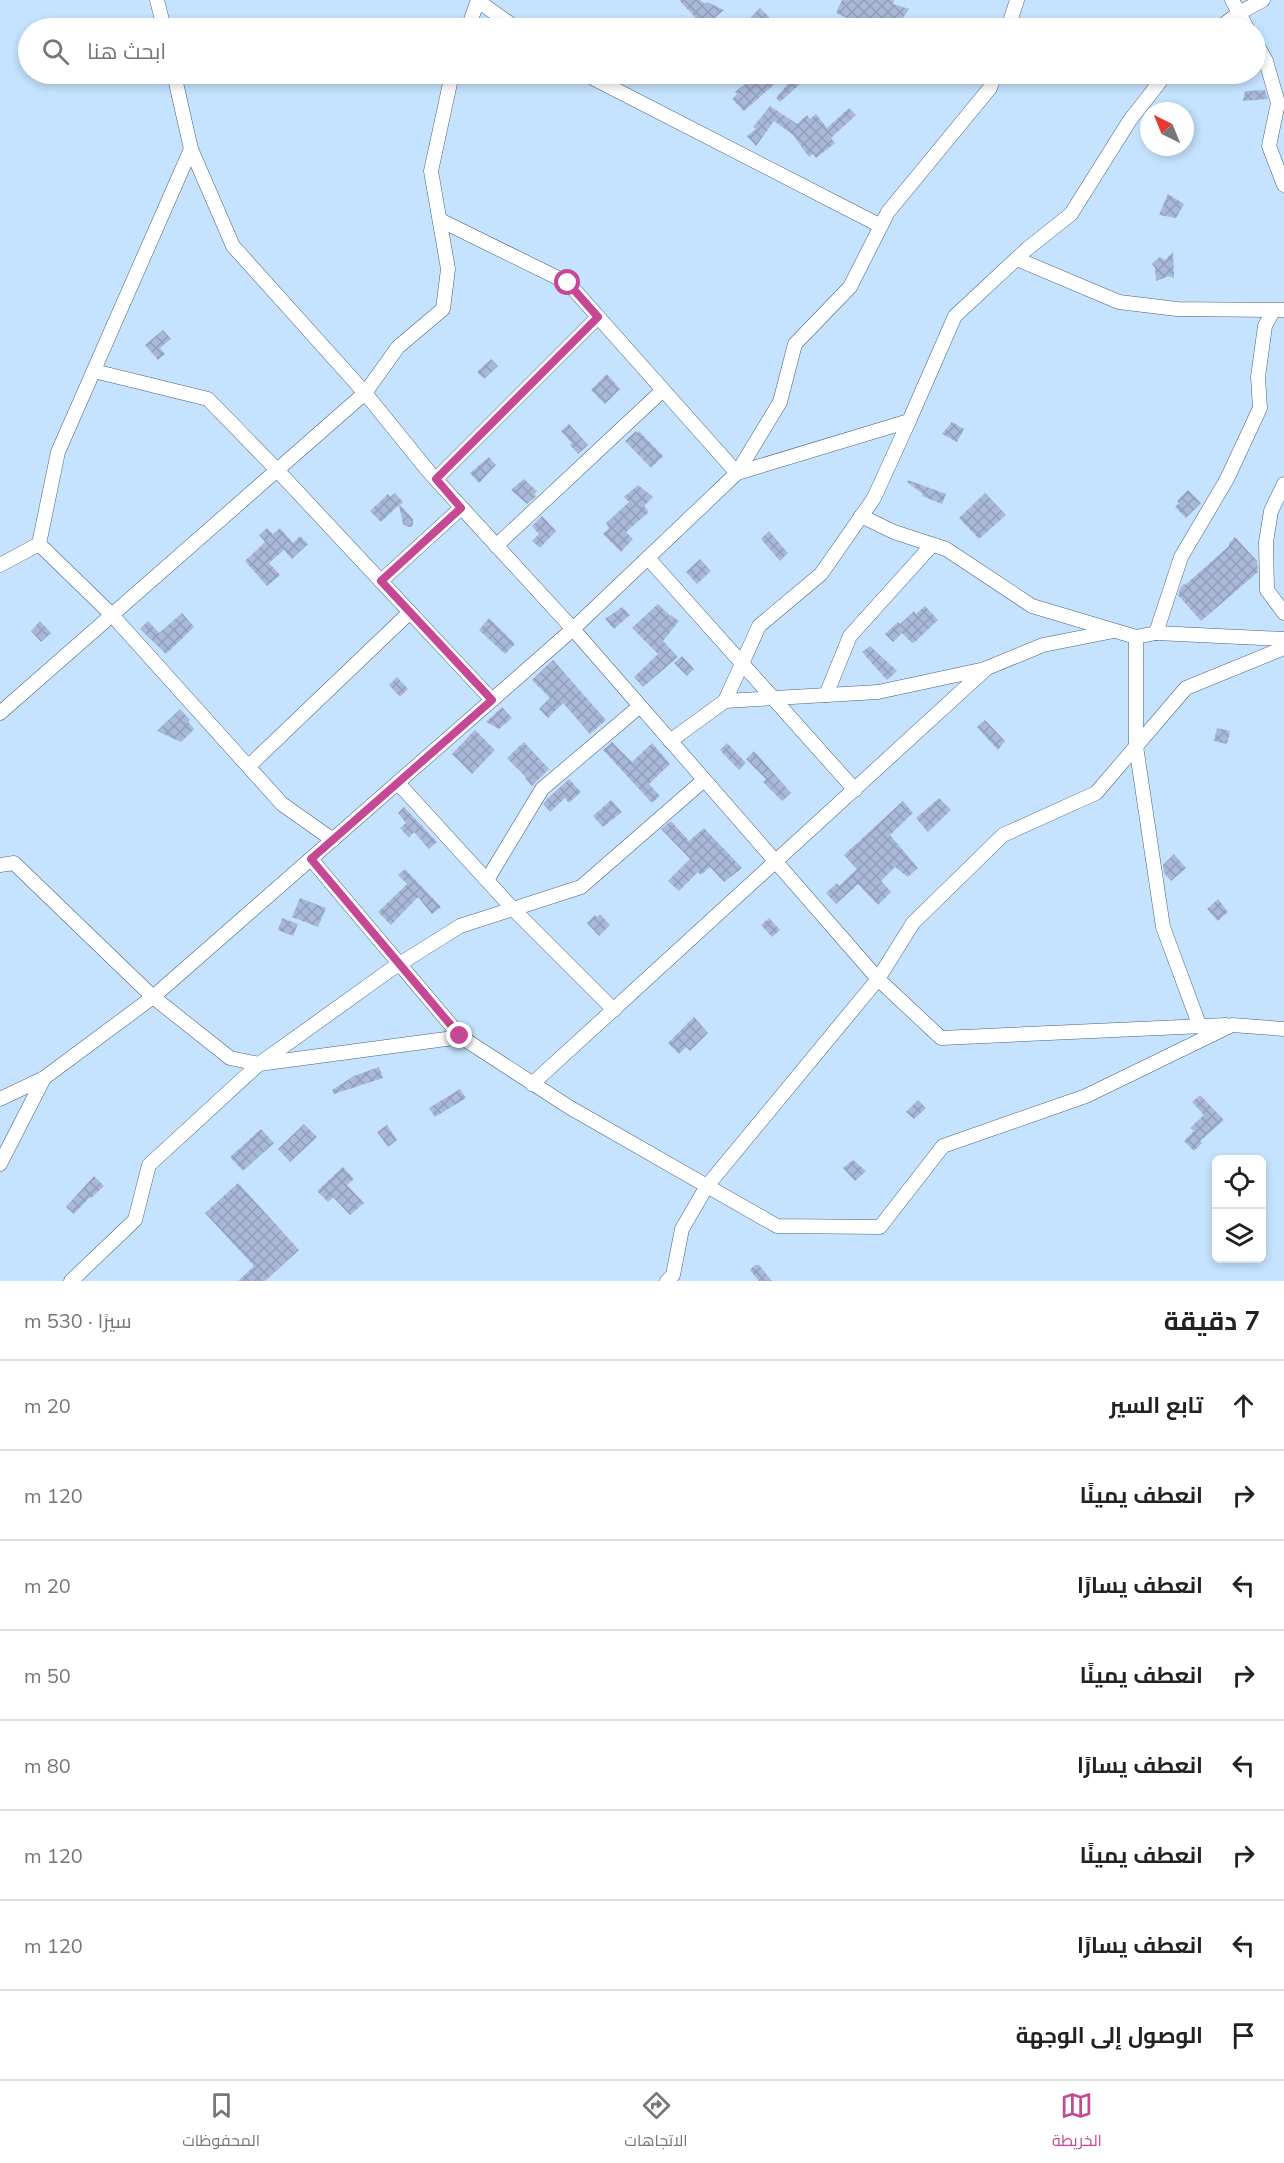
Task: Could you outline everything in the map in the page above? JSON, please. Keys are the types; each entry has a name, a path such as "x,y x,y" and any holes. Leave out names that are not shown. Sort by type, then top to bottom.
{"street":[{"path":"158,0 162,18"},
{"path":"1011,18 1017,0"},
{"path":"1227,18 1236,6 1263,0"},
{"path":"472,18 478,1 502,18"},
{"path":"1266,61 1278,103 1269,147 1284,185"},
{"path":"176,84 191,149 233,246 366,393 461,508 573,629 878,979 941,1038 1232,1025 1284,1029"},
{"path":"0,713 366,393 398,347 443,309 448,269 431,171 450,84"},
{"path":"604,84 881,226"},
{"path":"0,1099 44,1078 153,998 573,629 737,474 780,402 795,344 850,287 888,212 991,84"},
{"path":"670,741 725,701 759,626 821,574 874,498 956,316 1017,259 1071,214 1130,120 1158,84"},
{"path":"39,544 58,452 191,149"},
{"path":"440,220 568,283 737,474"},
{"path":"1017,259 1119,302 1176,309 1278,311"},
{"path":"1156,633 1180,557 1227,479 1260,408 1258,377 1266,326 1278,311"},
{"path":"436,479 598,317"},
{"path":"94,372 208,399 492,700"},
{"path":"496,546 663,390"},
{"path":"737,474 909,421"},
{"path":"1284,484 1271,511 1266,542 1267,590 1284,613"},
{"path":"381,581 461,508"},
{"path":"861,516 894,532 946,549 1032,606 1114,631 1136,637 1156,633 1284,639"},
{"path":"0,565 39,544"},
{"path":"39,544 112,615 282,804 333,840"},
{"path":"826,694 850,636 932,545"},
{"path":"648,558 855,790"},
{"path":"249,766 410,612"},
{"path":"725,701 878,692 987,668 1043,645 1114,631"},
{"path":"1136,637 1136,746 1163,927 1200,1027"},
{"path":"667,1281 673,1275 682,1229 707,1186 878,979 913,923 1003,835 1096,793 1186,688 1284,648"},
{"path":"532,1084 987,668"},
{"path":"487,880 542,789 640,706"},
{"path":"71,1281 135,1220 149,1165 259,1064 399,964 460,926 581,887 704,780"},
{"path":"398,783 513,909 614,1010"},
{"path":"311,859 460,1036 568,1107 777,1226 880,1227 943,1146 1086,1096 1232,1025"},
{"path":"0,865 14,863 153,998 230,1058 259,1064 460,1036"},
{"path":"0,1164 44,1078"}],"building":[{"path":"679,0 700,0 724,10 715,18 696,18"},
{"path":"842,0 894,0 893,4 909,9 903,18 847,18 836,13"},
{"path":"760,8 770,18 750,18"},
{"path":"745,84 775,84 744,111 732,99 737,94 735,92"},
{"path":"788,84 800,84 780,102 776,98"},
{"path":"1265,90 1268,99 1243,101 1245,91"},
{"path":"770,106 797,124 807,115 810,119 816,114 827,128 849,108 856,115 831,138 835,143 816,158 813,154 809,157 793,135 774,121 756,146 747,136 756,129 753,127"},
{"path":"1168,194 1184,204 1176,218 1159,215"},
{"path":"1173,252 1174,278 1169,276 1156,281 1155,268 1152,264 1160,257 1165,260"},
{"path":"163,330 171,339 160,348 165,354 158,360 145,345"},
{"path":"491,359 498,366 484,379 477,372"},
{"path":"607,374 620,389 605,404 591,390"},
{"path":"952,422 964,429 957,442 942,434"},
{"path":"569,424 588,445 578,454 561,431"},
{"path":"636,431 637,433 639,431 663,456 651,468 625,441"},
{"path":"489,457 496,465 479,483 470,473"},
{"path":"524,479 537,491 534,495 536,496 527,504 511,490"},
{"path":"908,480 946,494 942,504 922,496 923,494 907,482"},
{"path":"638,485 653,497 644,506 649,512 626,532 633,539 621,552 603,534 609,528 606,523 629,502 624,497"},
{"path":"1188,490 1201,503 1186,518 1175,507 1179,503 1177,501"},
{"path":"395,493 403,502 400,505 413,519 411,527 403,524 399,505 381,522 370,511 388,494 390,497"},
{"path":"985,493 1006,515 979,539 959,518"},
{"path":"542,516 556,531 540,548 532,541 539,534 532,526"},
{"path":"267,528 273,534 280,528 293,543 300,536 308,544 292,559 284,550 269,563 280,575 267,586 245,561 265,542 259,535"},
{"path":"769,531 788,553 780,561 761,539"},
{"path":"1235,537 1257,561 1258,572 1201,621 1178,595 1181,587 1229,546"},
{"path":"700,559 711,571 697,584 686,572"},
{"path":"658,604 679,621 663,641 678,657 643,687 634,677 658,654 632,628"},
{"path":"925,606 938,620 916,641 912,643 902,633 893,642 885,634 898,622 900,624 914,611 916,614"},
{"path":"622,607 630,615 614,629 605,619"},
{"path":"182,613 194,627 166,654 140,629 148,621 159,633"},
{"path":"489,618 515,644 505,654 479,630"},
{"path":"40,621 51,633 41,642 31,631"},
{"path":"870,646 897,671 887,680 862,652"},
{"path":"682,656 694,669 687,676 674,663"},
{"path":"553,660 606,720 590,734 563,703 548,718 539,709 550,698 532,680"},
{"path":"397,677 408,689 400,697 389,685"},
{"path":"502,707 512,718 499,729 486,722"},
{"path":"180,709 190,720 188,722 194,729 181,742 157,731"},
{"path":"985,720 1005,741 998,750 977,727"},
{"path":"1217,728 1230,731 1227,744 1214,741"},
{"path":"475,730 495,750 472,774 452,754"},
{"path":"524,742 549,769 532,786 507,758"},
{"path":"612,742 632,762 652,743 670,764 649,784 660,796 652,803 603,750"},
{"path":"727,743 746,763 739,770 720,750"},
{"path":"754,751 791,793 782,801 763,782 766,779 746,759"},
{"path":"569,779 581,792 569,803 565,798 550,812 543,804"},
{"path":"939,798 951,810 928,832 916,818"},
{"path":"611,800 622,812 603,827 593,816"},
{"path":"903,801 913,813 890,835 918,868 908,877 895,867 881,881 891,892 878,905 858,884 836,904 826,893 837,883 839,886 857,869 844,855"},
{"path":"404,807 437,842 429,849 414,832 409,838 400,828 406,823 398,813"},
{"path":"671,821 689,841 704,828 742,868 724,882 710,867 701,875 698,872 679,891 668,881 690,859 661,829"},
{"path":"1174,854 1186,868 1171,881 1164,873 1163,865"},
{"path":"405,869 441,907 432,914 418,897 391,925 378,912 407,884 398,875"},
{"path":"300,898 326,908 318,927 292,917"},
{"path":"1218,899 1228,912 1218,921 1207,909"},
{"path":"600,914 610,925 599,936 587,923 595,915 597,917"},
{"path":"282,918 298,924 293,936 278,930"},
{"path":"769,918 780,930 772,937 761,925"},
{"path":"694,1017 708,1033 690,1051 686,1047 679,1054 668,1043"},
{"path":"379,1067 383,1078 334,1094 332,1090 354,1076"},
{"path":"460,1089 466,1098 435,1117 429,1108"},
{"path":"1200,1095 1224,1120 1200,1141 1202,1143 1194,1151 1184,1141 1194,1131 1190,1128 1204,1115 1192,1102"},
{"path":"918,1100 926,1108 914,1119 906,1112"},
{"path":"304,1124 317,1137 290,1162 278,1149"},
{"path":"387,1125 397,1140 388,1147 377,1132"},
{"path":"261,1129 274,1143 243,1171 230,1157"},
{"path":"853,1160 866,1171 855,1181 843,1168"},
{"path":"343,1167 354,1179 347,1185 364,1203 350,1215 333,1197 328,1202 317,1191"},
{"path":"94,1176 104,1186 74,1214 66,1207"},
{"path":"238,1183 299,1250 265,1281 238,1281 254,1266 205,1213"},
{"path":"755,1265 759,1265 772,1281 759,1281 750,1270"}],"route":[{"path":"460,1036 311,859 492,700 381,581 461,508 436,479 598,317 568,283"}]}
